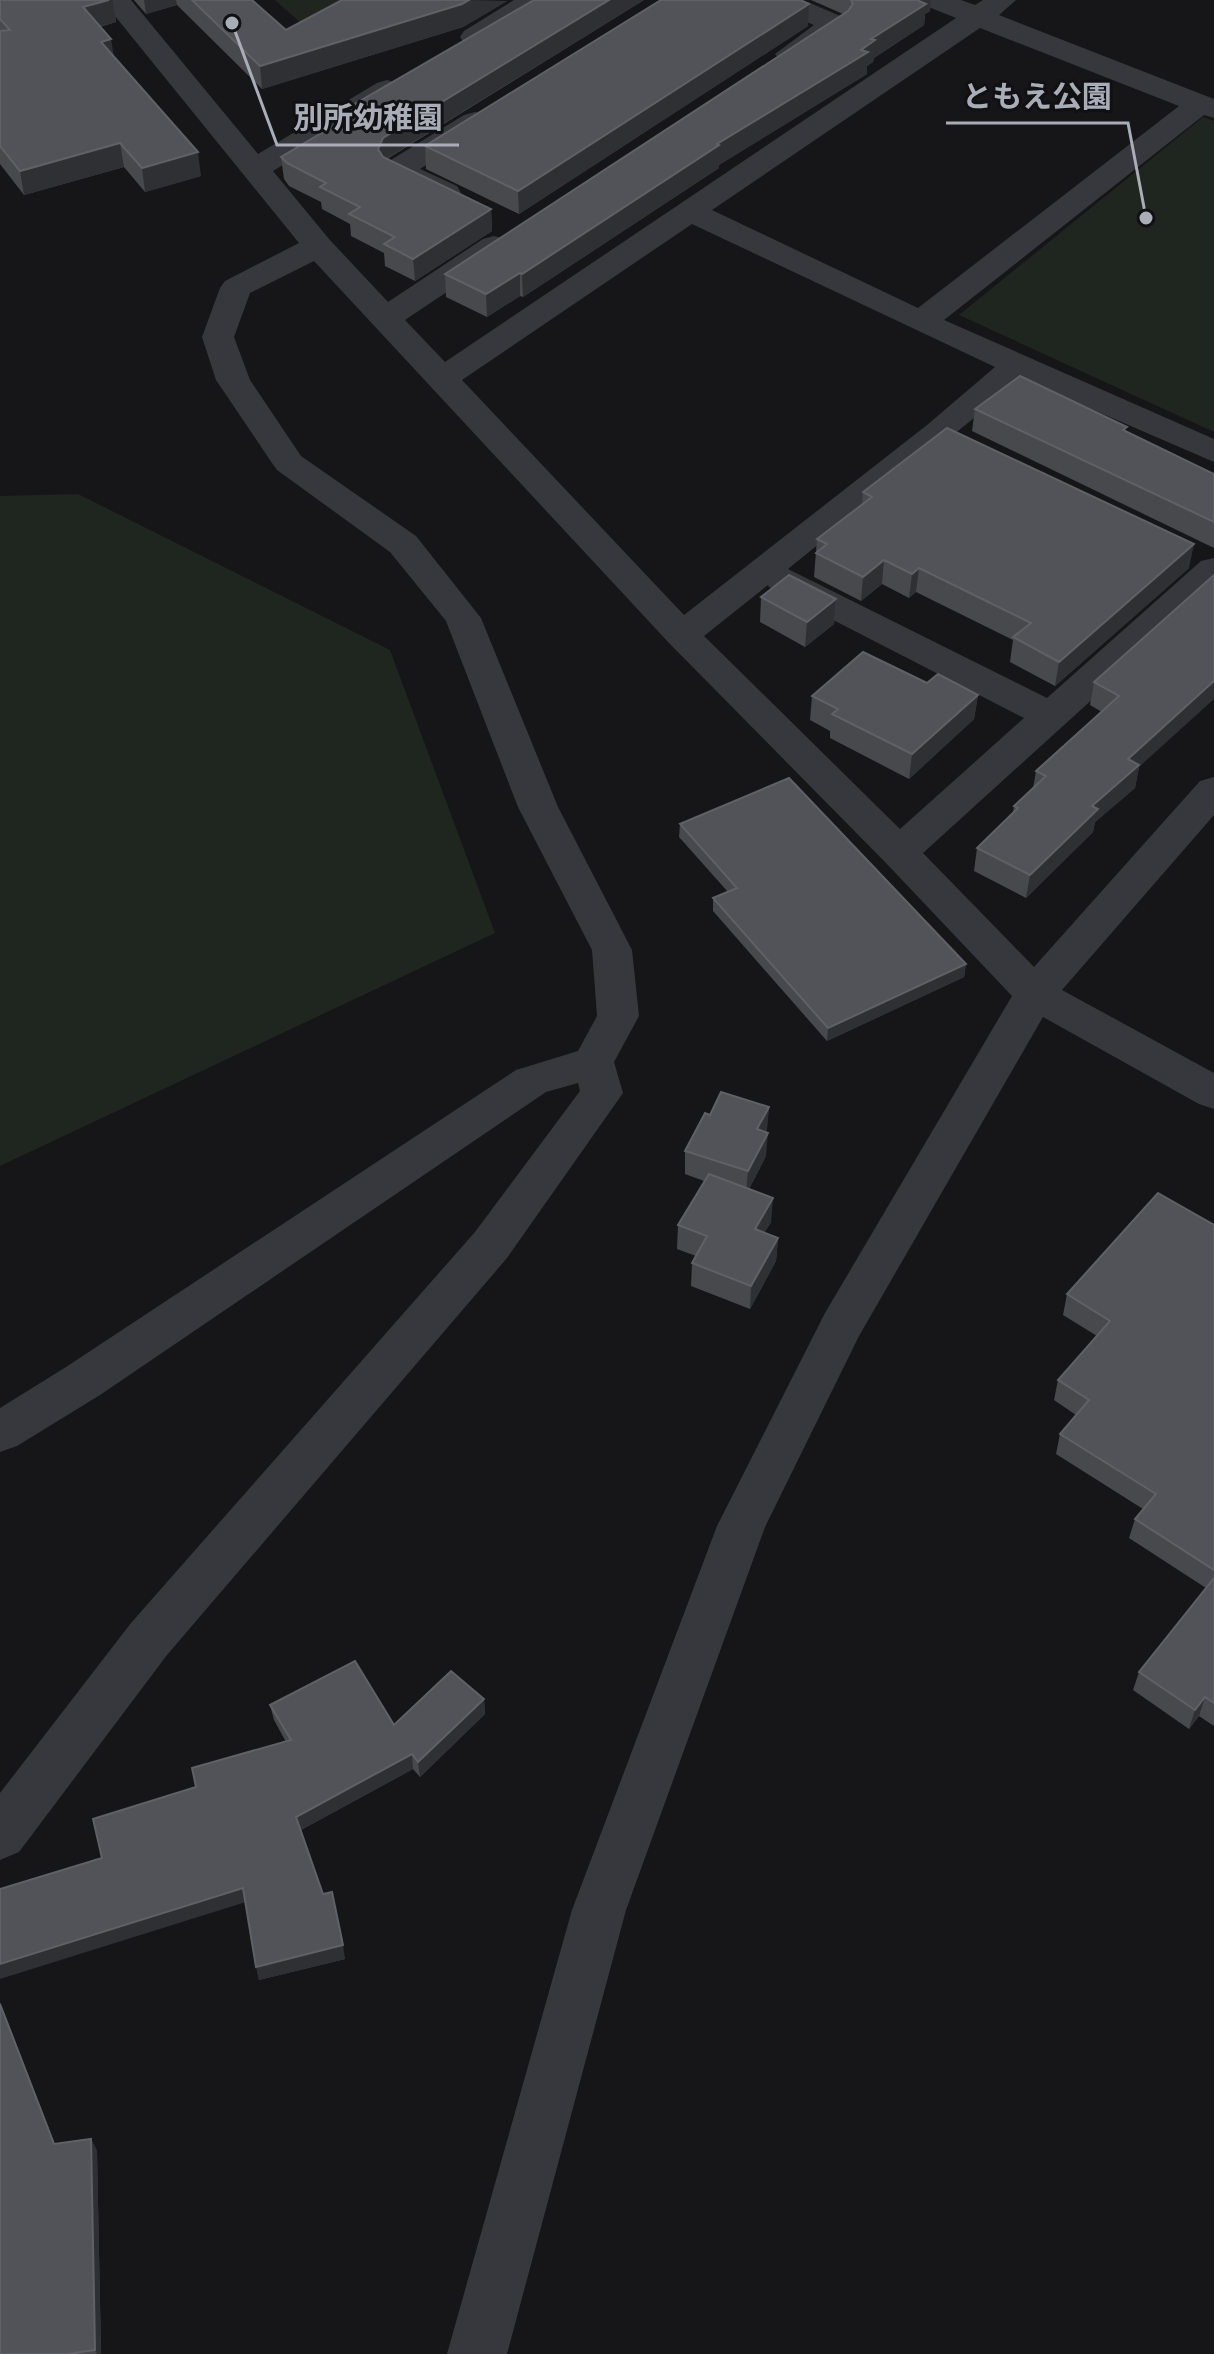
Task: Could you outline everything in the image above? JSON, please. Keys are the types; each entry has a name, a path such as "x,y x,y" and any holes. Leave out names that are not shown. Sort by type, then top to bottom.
{"street":[{"path":"116,0 318,246 682,635 899,852 1035,994 1214,1093"},
{"path":"455,48 534,0"},
{"path":"769,67 835,24 779,0"},
{"path":"921,322 1207,107 990,8 936,0"},
{"path":"443,378 990,8"},
{"path":"256,168 415,72"},
{"path":"386,318 520,229 397,170 501,105"},
{"path":"692,212 921,322 1214,452"},
{"path":"0,1432 83,1381 531,1081 593,1062 618,1016 612,950 538,807 463,618 403,544 289,463 233,380 218,337 236,288 318,246"},
{"path":"682,635 764,570 953,438 1018,365"},
{"path":"899,852 1051,716 1205,561"},
{"path":"764,570 1051,716"},
{"path":"477,2354 599,1910 741,1526 841,1326 1035,994 1214,790"},
{"path":"0,1835 149,1639 491,1245 602,1093 593,1062"}],"shaded area":[{"path":"275,0 349,0 303,25"},
{"path":"1203,117 1214,121 1214,432 959,315"},
{"path":"78,494 390,650 495,933 0,1166 0,496"}],"building":[{"path":"0,0 109,0 83,7 111,39 101,42 198,152 142,168 120,143 20,171 0,146 0,31 10,30 0,19"},
{"path":"192,0 252,0 286,30 342,0 469,0 260,66"},
{"path":"534,0 609,0 383,138 378,149 383,157 491,209 413,259 384,244 395,237 349,214 360,207 320,187 326,183 281,157 345,119 336,115"},
{"path":"661,0 800,0 809,4 518,191 425,146"},
{"path":"851,0 917,0 926,4 871,39 875,40 861,50 868,52 717,144 522,274 486,294 445,274 848,11 853,4"},
{"path":"1020,376 1127,427 1123,430 1214,474 1214,522 975,409"},
{"path":"947,428 1194,544 1059,662 1013,637 1031,623 919,568 912,574 884,560 863,577 816,553 827,544 817,539 872,497 863,492"},
{"path":"789,575 836,599 807,622 761,597"},
{"path":"1214,575 1214,681 1128,759 1139,765 1092,806 1098,809 1030,875 977,848 1046,776 1036,771 1119,696 1094,682"},
{"path":"863,652 927,683 938,674 978,695 912,754 832,714 838,709 812,696"},
{"path":"789,778 966,964 828,1028 713,898 737,888 680,824"},
{"path":"721,1092 769,1107 757,1129 768,1133 748,1171 685,1151 705,1113 710,1115"},
{"path":"709,1174 773,1198 755,1229 778,1238 751,1286 692,1263 707,1236 678,1225"},
{"path":"1158,1193 1214,1225 1214,1570 1135,1519 1156,1494 1060,1434 1089,1400 1058,1380 1110,1321 1067,1294"},
{"path":"1214,1578 1214,1703 1205,1697 1195,1710 1139,1672"},
{"path":"355,1661 394,1725 451,1671 484,1699 418,1762 412,1754 296,1817 323,1894 332,1892 343,1945 256,1967 243,1888 0,1964 0,1889 102,1858 93,1819 196,1787 192,1768 291,1740 270,1705"},
{"path":"0,2004 54,2144 91,2139 95,2350 68,2354 0,2354"}],"place":[{"name":"別所幼稚園","path":"232,23"},
{"name":"ともえ公園","path":"1146,218"}]}
